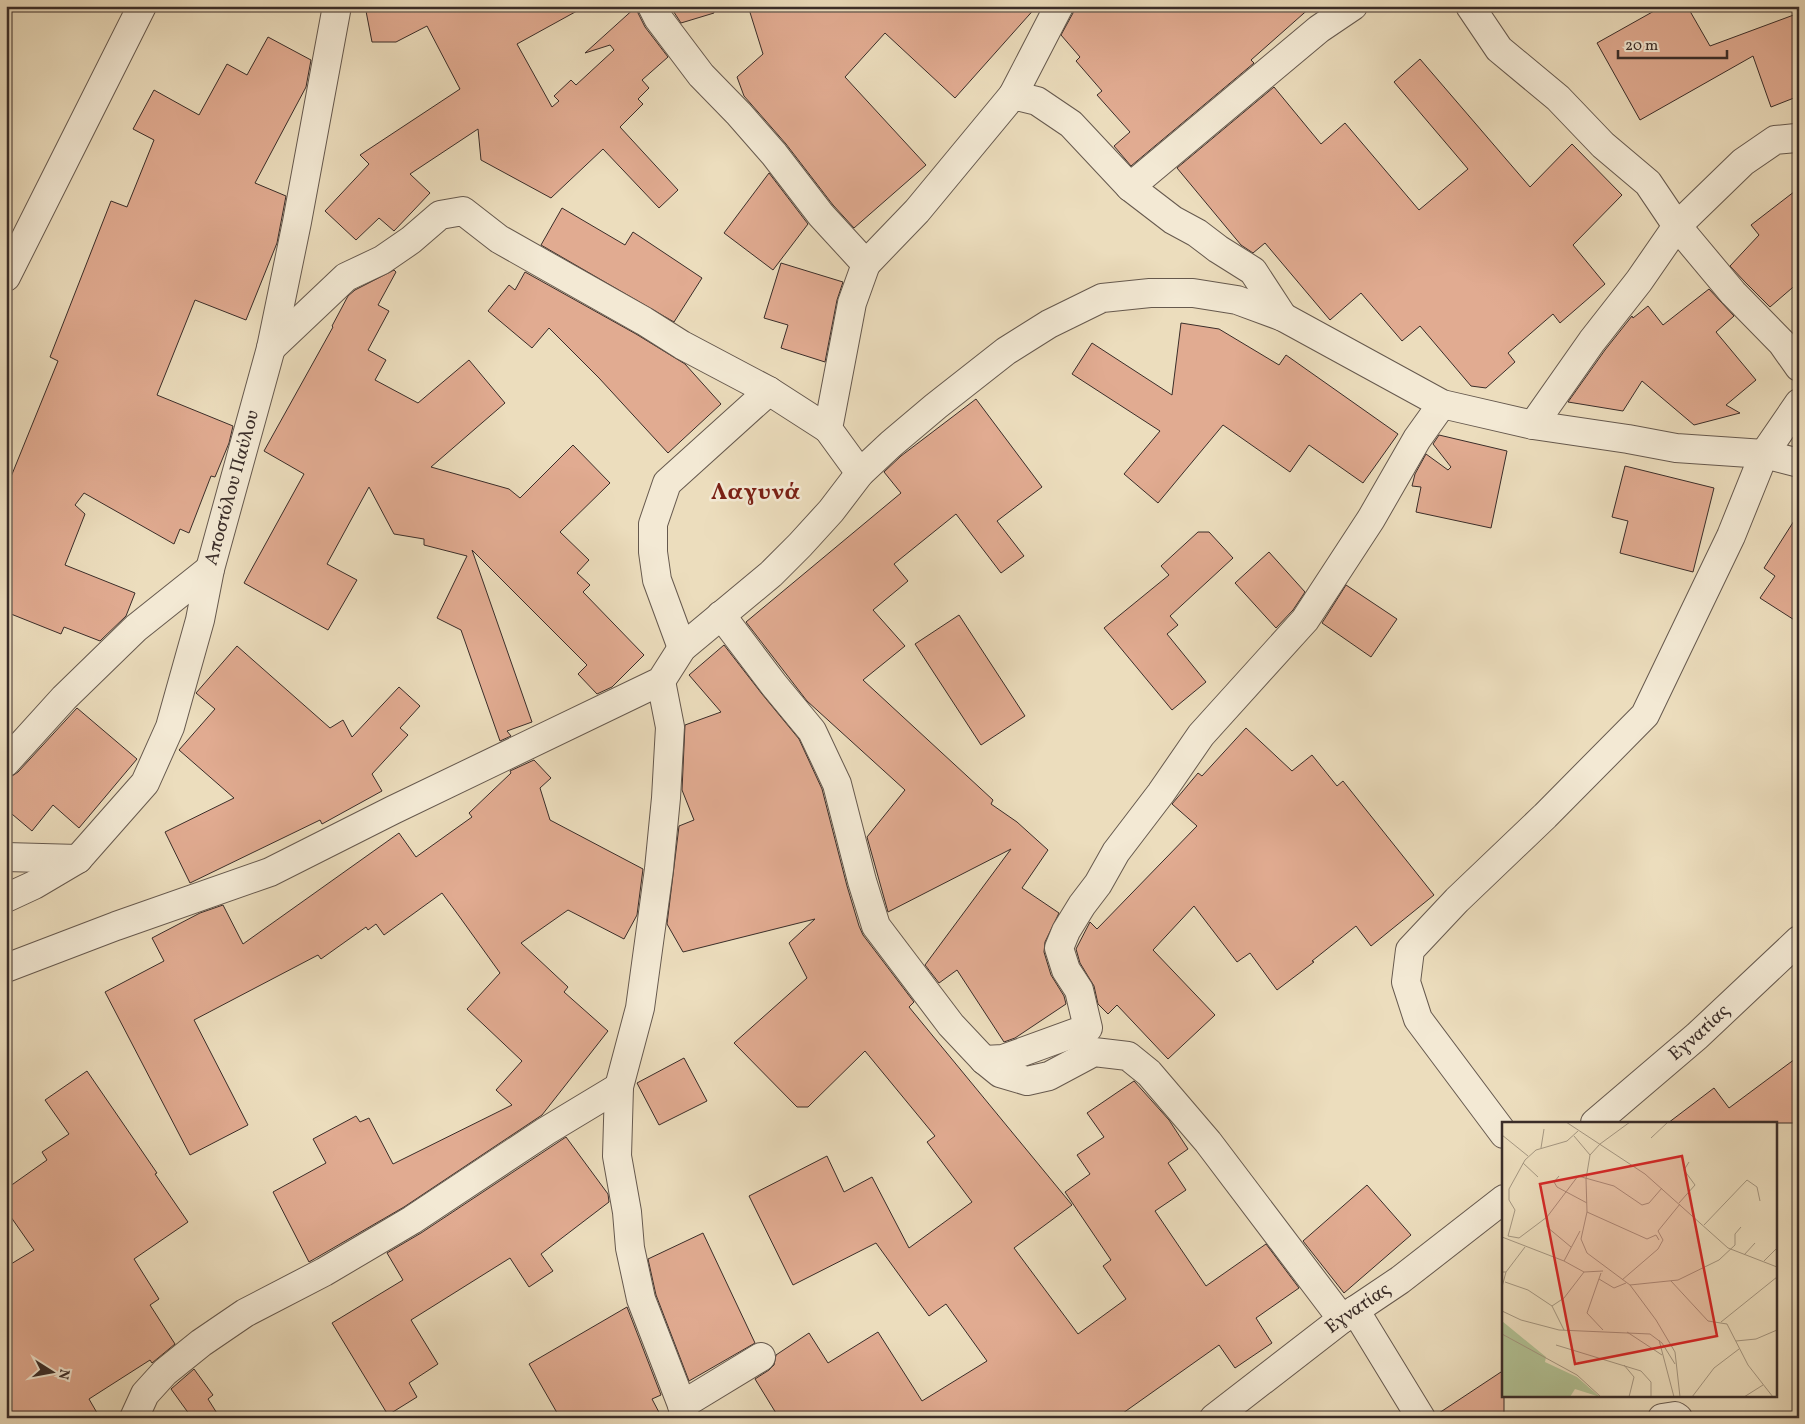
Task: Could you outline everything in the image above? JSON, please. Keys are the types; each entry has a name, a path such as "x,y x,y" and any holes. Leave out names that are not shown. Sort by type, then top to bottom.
{"street":[{"path":"6,277 142,6"},
{"name":"Αποστόλου Παύλου","path":"6,898 34,885 78,859 145,783 170,727 200,620 210,569 271,348 297,222 337,6"},
{"path":"652,6 658,18 701,76 739,114 774,154 821,215 866,264"},
{"path":"828,429 852,303 866,264 918,211 1014,95 1059,6"},
{"path":"1130,187 1319,29 1353,6"},
{"path":"1468,7 1499,49 1558,98 1603,145 1648,183 1677,226 1733,293 1782,343 1799,367"},
{"path":"1014,95 1037,101 1071,124 1130,187 1173,220 1197,233 1253,271 1283,317"},
{"path":"1533,425 1592,341 1640,281 1677,226 1743,162 1775,140 1796,138 1799,140"},
{"path":"271,348 346,278 382,260 411,240 440,215 463,211 500,239 682,345 768,391 828,429 860,473"},
{"path":"6,968 116,926 270,872 393,810 661,681 682,648 771,574 831,511 860,473 890,444 1006,351 1048,324 1102,298 1150,293 1193,293 1237,300 1283,317 1442,404 1533,425 1676,448 1764,454 1799,463"},
{"path":"682,648 657,580 653,552 653,524 667,483 768,391"},
{"path":"1502,1131 1418,1019 1406,982 1410,950 1457,900 1545,816 1645,715 1731,536 1764,454 1799,402"},
{"path":"1091,1040 1079,990 1066,970 1059,948 1066,930 1098,884 1116,852 1161,793 1201,735 1305,620 1371,519 1417,439 1442,404"},
{"path":"6,762 64,698 136,628 210,569"},
{"path":"721,615 774,685 812,731 837,784 862,881 876,926 951,1026 984,1060 1000,1073 1027,1081 1049,1076 1091,1040"},
{"path":"661,681 670,727 659,869 640,1008 619,1087 617,1156 627,1212 630,1248 641,1299 683,1411 761,1357"},
{"path":"6,857 78,859"},
{"name":"Εγνατίας","path":"1597,1122 1697,1036 1799,940"},
{"path":"1091,1040 1128,1056 1150,1074 1208,1142 1348,1315 1422,1418"},
{"path":"134,1418 144,1394 165,1372 201,1343 245,1313 324,1272 412,1220 546,1131 619,1087"},
{"name":"Εγνατίας","path":"1214,1418 1348,1315 1400,1280 1502,1200"},
{"path":"1662,1418 1675,1416 1678,1418"}],"building":[{"path":"365,6 586,6 517,44 552,107 559,101 554,96 571,80 576,85 614,50 610,45 585,53 637,6 638,13 645,27 668,57 642,80 649,88 638,99 643,104 620,127 678,190 659,208 603,149 551,198 481,160 478,129 410,174 430,193 394,231 379,218 356,240 325,211 369,164 360,155 460,89 427,26 396,42 372,42"},
{"path":"670,6 713,6 714,13 681,23"},
{"path":"748,6 1037,6 955,98 885,33 845,77 926,165 854,228 833,205 786,144 744,96 737,77 763,54"},
{"path":"1074,6 1312,6 1251,60 1254,63 1131,166 1114,146 1130,132 1097,95 1102,91 1076,61 1080,57 1061,35 1073,13"},
{"path":"1663,6 1687,6 1710,46 1799,13 1799,96 1771,107 1753,56 1640,120 1597,43"},
{"path":"268,37 311,60 306,87 255,183 286,196 277,243 246,320 195,300 157,395 233,426 229,443 215,477 211,476 189,533 180,529 174,544 84,493 75,505 85,514 65,565 135,593 126,616 100,641 64,627 61,634 6,612 6,489 58,361 50,357 111,201 127,207 154,140 133,129 154,90 199,115 227,64 247,75"},
{"path":"1420,59 1530,187 1572,144 1622,195 1573,245 1605,284 1560,323 1553,314 1508,353 1515,362 1486,388 1471,386 1420,326 1402,341 1361,293 1330,320 1265,243 1253,253 1241,245 1177,168 1274,87 1321,144 1345,123 1419,210 1468,169 1394,82"},
{"path":"769,173 808,224 773,270 724,233"},
{"path":"1799,188 1799,282 1770,307 1730,266 1759,235 1751,225"},
{"path":"562,208 625,245 633,232 702,278 674,322 541,245"},
{"path":"781,263 843,282 837,300 825,362 781,348 788,325 764,318"},
{"path":"394,270 396,272 378,305 389,311 368,350 386,360 375,380 418,403 469,360 505,403 431,467 509,489 520,498 573,445 610,483 560,532 589,560 577,573 590,585 583,592 644,655 612,687 597,694 578,674 587,665 472,550 532,722 507,731 511,736 500,741 461,630 437,618 467,556 424,545 424,539 394,534 369,487 327,564 357,580 328,630 244,583 304,474 264,451 333,327 348,296 355,290"},
{"path":"525,272 636,334 685,364 721,404 668,453 599,378 549,328 532,348 488,311 509,285 515,290"},
{"path":"1709,289 1734,316 1716,332 1756,380 1726,405 1740,413 1694,425 1642,381 1623,411 1568,402 1632,316 1633,318 1648,306 1663,325"},
{"path":"1181,323 1219,329 1279,365 1286,355 1398,434 1363,483 1309,445 1290,472 1223,425 1158,503 1124,474 1160,431 1072,374 1092,343 1172,395"},
{"path":"976,399 1042,487 997,521 1024,556 1001,573 956,514 894,564 908,581 873,610 905,646 863,680 993,800 991,804 1017,822 1048,850 1022,888 1059,913 1045,942 1044,952 1051,975 1064,996 1066,1004 1015,1038 1004,1042 957,970 939,983 925,965 1011,849 888,912 867,837 905,790 807,701 746,622 901,493 884,472 901,456"},
{"path":"1439,435 1507,451 1491,528 1416,512 1421,487 1412,486 1415,474 1426,454 1448,470 1451,467 1433,444"},
{"path":"1625,466 1714,488 1693,572 1620,553 1628,521 1612,517"},
{"path":"1799,513 1799,623 1760,598 1775,576 1764,568"},
{"path":"1198,532 1209,532 1233,558 1170,616 1178,625 1167,634 1206,682 1172,710 1104,628 1169,575 1161,566"},
{"path":"1269,552 1305,592 1293,610 1276,628 1235,583"},
{"path":"1346,585 1397,619 1371,657 1322,623"},
{"path":"959,615 1025,716 981,745 915,644"},
{"path":"724,645 799,739 822,789 847,886 863,935 914,1002 909,1007 1072,1205 1014,1248 1078,1334 1126,1299 1103,1266 1111,1260 1065,1192 1090,1174 1077,1155 1104,1137 1087,1113 1134,1081 1169,1120 1188,1149 1168,1163 1186,1190 1155,1211 1206,1286 1266,1244 1299,1288 1256,1318 1272,1343 1235,1368 1219,1345 1116,1418 779,1418 755,1379 774,1365 776,1355 809,1333 828,1363 878,1332 922,1401 987,1361 946,1304 929,1316 876,1243 793,1285 749,1196 827,1156 844,1192 872,1177 909,1248 972,1202 927,1142 935,1136 865,1051 808,1107 797,1107 734,1043 807,978 789,943 815,919 683,952 667,924 679,826 694,820 682,790 685,725 721,712 689,675"},
{"path":"237,646 330,728 343,720 352,737 399,687 420,706 400,728 408,735 372,774 382,791 322,824 320,820 190,883 165,832 234,798 179,750 215,709 196,693"},
{"path":"77,708 137,759 79,828 53,805 32,831 6,809 6,780 18,772"},
{"path":"1246,728 1292,771 1312,755 1337,786 1343,781 1434,895 1371,946 1356,926 1312,961 1314,962 1277,990 1250,953 1237,962 1194,906 1153,950 1215,1015 1168,1059 1117,1005 1108,1014 1098,1004 1094,986 1080,963 1076,949 1090,922 1097,929 1197,826 1172,804 1198,773 1202,776"},
{"path":"534,760 551,778 540,788 550,820 643,869 637,915 624,939 568,910 521,943 568,987 564,992 608,1031 542,1115 404,1207 309,1262 273,1192 326,1163 313,1139 356,1116 360,1122 369,1118 393,1164 512,1105 496,1090 522,1061 467,1009 500,973 442,893 384,935 376,924 368,930 366,927 321,959 318,955 194,1020 248,1125 190,1155 105,992 164,961 152,938 200,913 223,905 243,944 399,833 416,857 472,817 469,813 511,773 510,771"},
{"path":"1799,1056 1799,1123 1669,1122 1714,1088 1729,1108"},
{"path":"684,1058 707,1101 659,1125 637,1083"},
{"path":"87,1071 188,1222 134,1259 159,1299 150,1305 175,1344 152,1363 150,1360 89,1399 100,1418 13,1418 6,1406 6,1267 34,1250 6,1210 6,1189 47,1160 42,1152 69,1134 45,1100"},
{"path":"566,1137 608,1194 609,1202 541,1254 553,1271 529,1287 510,1258 411,1320 438,1364 409,1383 417,1397 388,1415 332,1323 403,1280 387,1253 421,1233"},
{"path":"1367,1185 1411,1235 1344,1293 1303,1241"},
{"path":"703,1233 755,1343 689,1381 656,1295 648,1259"},
{"path":"627,1307 661,1395 652,1399 662,1418 560,1418 529,1364"},
{"path":"194,1369 213,1395 208,1399 220,1418 192,1418 171,1389"},
{"path":"1502,1371 1504,1418 1437,1418 1436,1415"}],"district":[{"name":"Λαγυνά","path":"756,493"}]}
